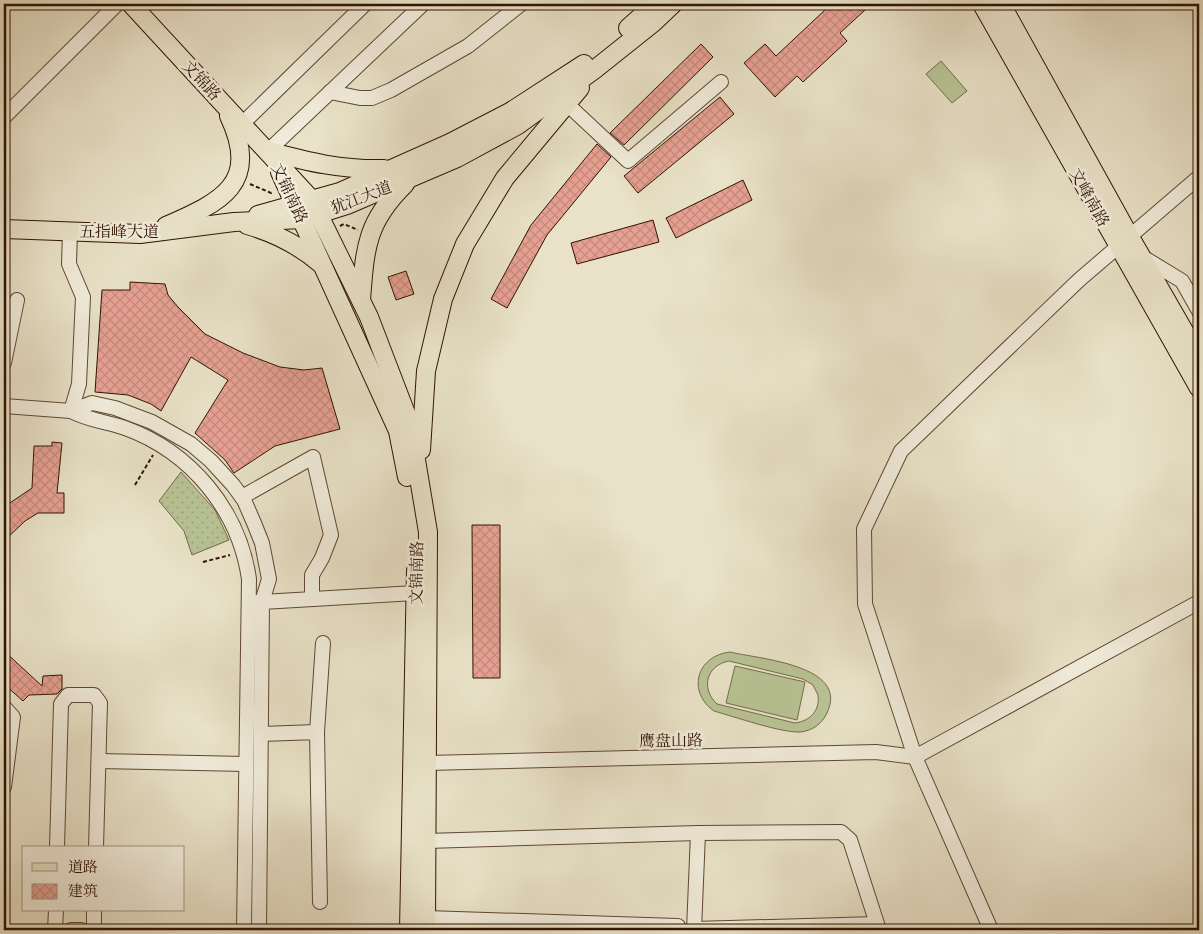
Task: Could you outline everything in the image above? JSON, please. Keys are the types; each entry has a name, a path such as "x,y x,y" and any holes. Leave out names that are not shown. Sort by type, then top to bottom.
{"main road":[{"name":"文锦路","path":"131,4 270,153"},
{"name":"犹江大道","path":"307,209 340,192 450,144 510,112 586,62 656,4"},
{"name":"犹江大道","path":"234,222 307,209 347,205 456,158 518,125 594,70 653,23 673,4"},
{"name":"文峰南路","path":"982,4 1124,242 1140,255 1199,358"},
{"name":"文峰南路","path":"1002,4 1199,388"},
{"path":"419,481 426,371 443,299 465,244 504,178 594,70"},
{"path":"148,233 205,208 224,196 236,178 241,156 238,135 223,102"},
{"path":"270,153 353,170 394,168"},
{"name":"文锦南路","path":"270,153 307,209 361,300 410,424 428,532 426,924"},
{"path":"361,300 364,256 371,232 381,210 413,177"},
{"name":"文锦南路","path":"307,209 325,268 398,431 416,532 409,930"},
{"path":"234,222 282,238 304,249 325,268"},
{"name":"五指峰大道","path":"4,229 148,233 234,222"}],"street":[{"path":"4,117 117,4"},
{"path":"242,124 365,4"},
{"path":"270,153 330,92 423,4"},
{"path":"330,92 360,98 372,98 391,90 468,46 521,4"},
{"path":"566,104 628,161 721,82"},
{"path":"991,930 915,757 865,604 864,529 901,451 1080,280 1199,177"},
{"path":"70,232 69,264 84,297 79,384 71,410"},
{"path":"1140,255 1182,281 1199,311"},
{"path":"4,363 17,300"},
{"path":"4,406 71,410 92,404 124,411 152,422 191,444 211,461 240,494 261,539 269,579 255,602 246,764 244,930"},
{"path":"71,410 89,420 119,427 159,445 190,468 221,503 229,515 243,548 255,602 261,734 259,930"},
{"path":"119,427 124,411"},
{"path":"221,503 313,457 330,535 312,575 312,599"},
{"path":"243,548 261,539"},
{"path":"255,602 416,593"},
{"path":"915,757 1199,602"},
{"path":"320,902 317,732 323,643"},
{"path":"57,846 61,704 68,695 94,696 100,703 96,846"},
{"path":"4,707 14,717 4,787"},
{"path":"261,734 317,732"},
{"name":"鹰盘山路","path":"427,763 876,752 915,757"},
{"path":"99,761 246,764"},
{"path":"426,841 698,832 834,831 846,834 850,840 877,927 694,930 698,832"},
{"path":"55,930 56,912"},
{"path":"94,912 94,930"},
{"path":"426,924 678,926 678,930"},
{"path":"71,930 81,930"}],"path":[{"path":"243,181 271,193 276,187"},
{"path":"338,228 344,224 361,231"},
{"path":"135,485 159,445"},
{"path":"203,562 243,548"}],"green space":[{"path":"941,61 967,91 952,103 926,74"},
{"path":"181,472 215,510 229,540 192,555 184,531 159,501"},
{"path":"730,652 761,658 798,667 814,674 826,684 831,697 825,717 812,728 800,732 792,732 714,711 700,694 698,685 703,667 709,660","holes":["729,661 803,679 813,685 818,695 818,701 813,714 805,720 795,723 717,704 712,698 708,684 708,678 715,667"]},
{"path":"735,666 805,682 797,720 726,703"}],"building":[{"path":"823,4 859,4 865,10 840,33 847,41 803,82 797,76 775,97 744,63 765,44 776,56 827,8"},
{"path":"701,44 713,57 624,145 610,133"},
{"path":"720,97 734,114 638,193 624,176"},
{"path":"597,144 611,157 547,235 507,308 491,299 531,225"},
{"path":"743,180 752,200 676,238 666,218"},
{"path":"653,220 659,242 577,264 571,243"},
{"path":"406,271 414,294 396,300 388,277"},
{"path":"130,282 165,284 168,295 205,334 243,353 280,367 304,370 322,368 340,429 275,446 234,473 225,460 195,433 228,380 191,357 161,411 151,404 128,395 95,392 102,290 130,290"},
{"path":"52,442 62,443 57,493 64,493 64,513 38,513 25,521 4,541 4,507 32,488 34,446 52,446"},
{"path":"472,525 500,525 500,678 473,678"},
{"path":"4,651 42,686 43,676 62,675 62,689 57,694 29,695 23,701 4,684"}]}
